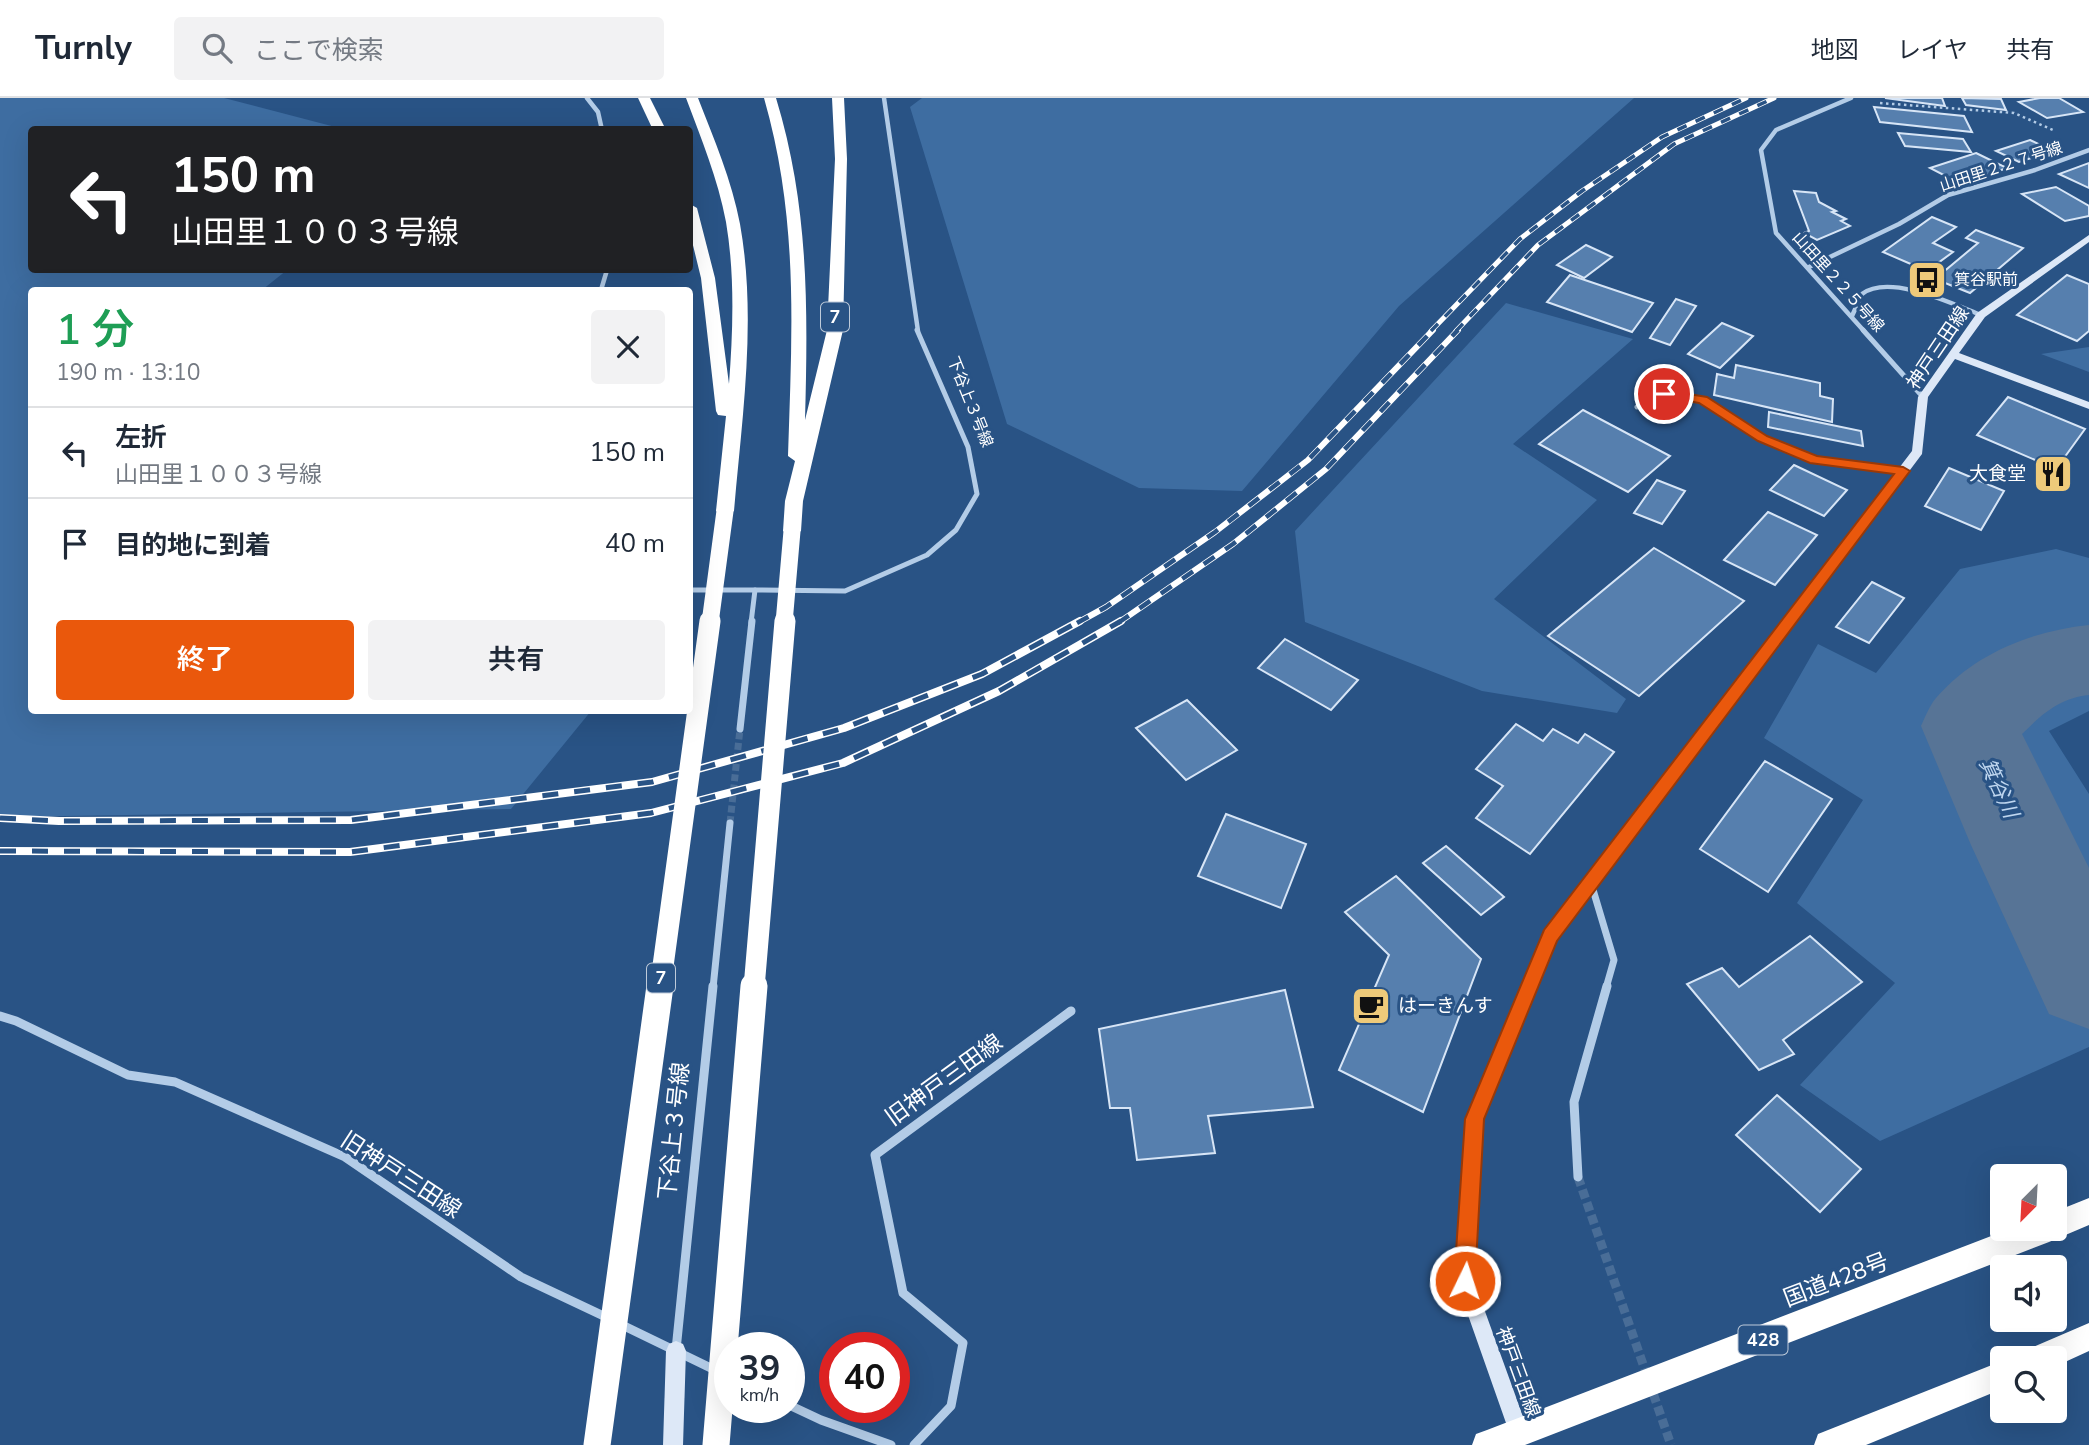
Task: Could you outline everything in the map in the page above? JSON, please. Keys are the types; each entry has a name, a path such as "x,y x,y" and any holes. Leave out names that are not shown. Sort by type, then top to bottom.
{"highway":[{"path":"644,98 658,126"},
{"name":"7","path":"597,1445 725,511 737,365 737,254 720,175 692,98"},
{"name":"7","path":"716,1445 794,501 799,332 796,213 781,130 770,98"},
{"name":"7","path":"794,501 835,330 841,159 838,98"},
{"name":"7","path":"693,220 708,278 724,405 725,511"},
{"path":"2067,1220 2089,1211"},
{"name":"国道428号","path":"1487,1445 2020,1241"},
{"path":"2067,1347 2089,1337"},
{"path":"1829,1445 1990,1380"}],"street":[{"path":"587,98 598,112 601,126"},
{"name":"下谷上３号線","path":"693,590 845,591 927,555 956,530 977,494 968,447 915,324 884,98"},
{"name":"山田里２２５号線","path":"1849,99 1776,131 1761,150 1776,233 1810,267 1923,397"},
{"name":"山田里２２７号線","path":"1810,267 1899,224 1948,195 2035,170 2089,150"},
{"name":"神戸三田線","path":"1519,1433 1465,1281 1475,1119 1550,936 1918,452 1923,397 1981,315 2089,238"},
{"path":"1852,316 1858,298 1870,288 1893,288 1933,296 1981,315"},
{"path":"1955,355 2089,406"},
{"path":"1637,407 1664,394 1703,399 1762,438 1815,460 1903,471"},
{"path":"740,729 755,590"},
{"name":"下谷上３号線","path":"673,1445 676,1351 730,823"},
{"path":"1578,1177 1574,1102 1614,960 1591,883"},
{"name":"旧神戸三田線","path":"914,1445 951,1406 963,1343 903,1293 875,1156 1071,1011"},
{"name":"旧神戸三田線","path":"0,1016 128,1074 175,1082 345,1157 521,1277 714,1369"},
{"path":"805,1412 891,1445"}],"path":[{"path":"1849,99 2014,113 2064,135"}],"shaded area":[{"path":"0,98 224,98 331,126 28,126 28,273 283,273 266,287 28,287 28,714 589,714 511,809 0,817"},
{"path":"922,98 1634,98 1399,306 1242,491 1139,488 1007,424 910,107"},
{"path":"1506,303 1633,339 1513,444 1597,500 1494,599 1626,699 1617,713 1482,691 1305,622 1295,531"},
{"path":"2089,347 2089,372 2041,354"},
{"path":"2056,549 2089,558 2089,711 2049,731 2089,794 2089,1047 1880,1141 1800,1085 1895,983 1797,903 1863,800 1764,738 1818,644 1876,673 1960,569"}],"building":[{"path":"1885,98 1942,98 1945,106"},
{"path":"1962,98 2001,99 2006,110 1966,105"},
{"path":"2059,98 2083,112 2047,118 2019,102"},
{"path":"1874,107 1964,116 1972,132 1880,122"},
{"path":"1898,133 1963,139 1971,152 1905,146"},
{"path":"2030,140 2053,151 2019,162 1996,151"},
{"path":"1976,153 2007,168 1961,184 1930,168"},
{"path":"2089,163 2089,188 2059,174"},
{"path":"2056,187 2089,206 2089,216 2065,221 2022,194"},
{"path":"1794,191 1816,193 1819,202 1836,211 1832,212 1846,219 1841,221 1850,226 1817,240 1804,233 1809,231"},
{"path":"1932,217 1956,227 1933,243 1953,252 1927,271 1883,252"},
{"path":"1976,230 2023,248 1970,293 1935,279 1978,243 1966,238"},
{"path":"1586,245 1612,257 1584,278 1557,265"},
{"path":"1570,275 1653,303 1632,332 1547,302"},
{"path":"2067,275 2089,284 2089,331 2077,341 2017,315"},
{"path":"1676,299 1696,306 1670,345 1650,338"},
{"path":"1722,323 1753,336 1720,368 1688,354"},
{"path":"1736,365 1820,383 1820,396 1833,399 1832,422 1714,395 1717,374 1734,378"},
{"path":"2008,397 2085,429 2056,469 1977,435"},
{"path":"1583,410 1670,456 1628,492 1539,444"},
{"path":"1769,412 1861,431 1863,446 1768,427"},
{"path":"1794,465 1847,490 1824,516 1770,490"},
{"path":"1949,468 2004,491 1981,530 1925,506"},
{"path":"1657,480 1685,491 1662,524 1634,513"},
{"path":"1768,512 1817,535 1775,585 1724,560"},
{"path":"1654,548 1744,601 1639,696 1548,636"},
{"path":"1872,582 1904,598 1869,643 1836,627"},
{"path":"1285,639 1358,680 1331,710 1258,668"},
{"path":"1187,700 1237,750 1186,780 1136,728"},
{"path":"1516,724 1543,741 1553,729 1578,743 1585,734 1614,752 1530,854 1476,818 1503,786 1476,769"},
{"path":"1765,761 1832,799 1768,892 1700,849"},
{"path":"1226,814 1306,844 1281,908 1198,876"},
{"path":"1446,846 1504,897 1481,915 1423,863"},
{"path":"1396,876 1481,959 1423,1112 1339,1070 1389,955 1345,912"},
{"path":"1810,936 1862,982 1783,1040 1794,1054 1759,1070 1687,984 1722,968 1739,987"},
{"path":"1285,990 1313,1107 1208,1116 1215,1153 1137,1160 1130,1108 1110,1108 1099,1029"},
{"path":"1777,1095 1861,1169 1820,1212 1736,1135"}],"waterway":[{"name":"箕谷川","path":"2089,660 2069,662 2036,672 2009,689 1969,726 2023,845 2089,978"}],"tunnel":[{"path":"730,823 740,729"},
{"path":"1578,1177 1671,1445"}],"railway":[{"path":"1431,331 1520,239 1582,191 1662,137 1746,98"},
{"path":"1456,331 1538,245 1674,144 1774,98"},
{"path":"1077,623 1106,607 1215,532 1308,460 1433,330"},
{"path":"1120,621 1233,544 1326,469 1458,330"},
{"path":"0,818 59,821 351,820 652,782 844,728 982,674 1080,621"},
{"path":"0,851 350,852 651,813 843,763 999,691 1120,621"}],"place":[{"name":"箕谷駅前","path":"1927,280"},
{"name":"大食堂","path":"2053,474"},
{"name":"はーきんす","path":"1371,1006"}],"route":[{"path":"1465,1281 1475,1119 1550,936 1903,471 1815,460 1762,438 1703,399 1664,394"}]}
